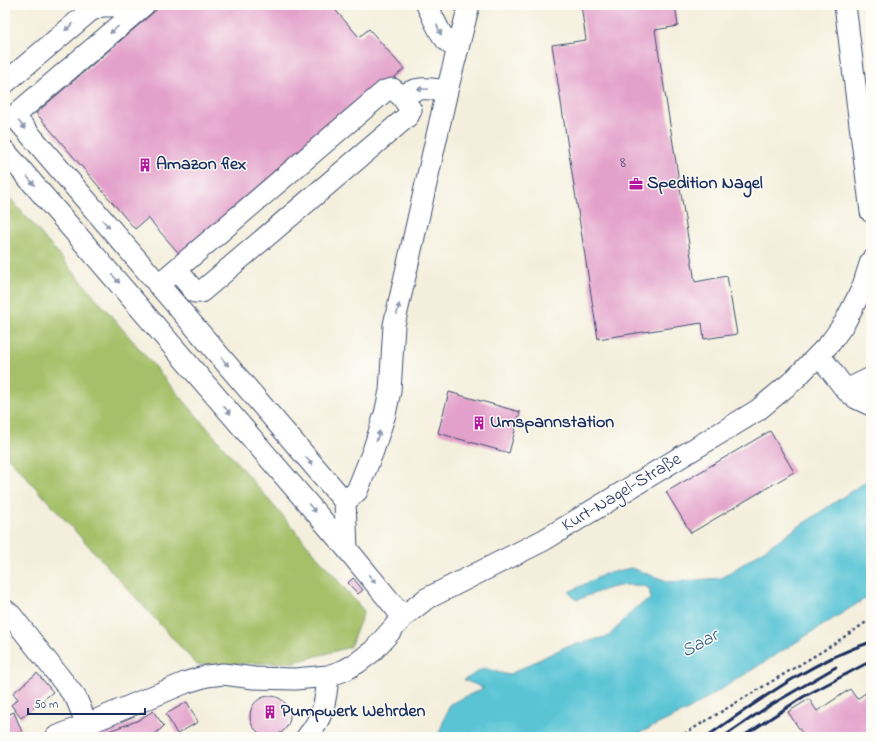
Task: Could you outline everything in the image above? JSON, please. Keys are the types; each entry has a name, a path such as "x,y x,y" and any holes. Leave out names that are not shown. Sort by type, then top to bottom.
{"street":[{"path":"5,83 90,11 101,6 144,5"},
{"path":"144,5 14,116 345,502 347,549"},
{"path":"428,5 442,36 449,44 458,48"},
{"path":"345,502 357,491 373,451 385,414 390,391 394,325 447,91 469,5"},
{"path":"845,5 871,212"},
{"path":"402,97 410,91 418,88 447,91"},
{"path":"158,285 385,91 393,89 402,97 410,110 408,116 202,292 195,292 177,270"},
{"path":"317,150 338,176"},
{"path":"5,151 347,549 403,617"},
{"path":"248,209 269,234"},
{"name":"Kurt-Nagel-Straße","path":"56,737 187,682 207,676 223,674 254,678 296,679 328,676 345,670 373,651 403,617 426,599 544,540 758,410 794,380 831,342 845,322 862,289 871,261"},
{"path":"819,355 846,390 856,398 871,405"},
{"path":"846,390 871,378"},
{"path":"5,610 11,615 76,698 87,724"},
{"path":"307,737 317,725 326,698 328,676"}],"path":[{"path":"679,737 826,649 871,619"}],"green space":[{"path":"5,192 364,611 350,647 295,662 197,665 5,454"}],"water":[{"name":"Saar","path":"871,478 871,595 688,710 631,737 436,737 438,736 450,704 484,688 464,680 484,668 508,675 565,647 609,636 635,608 651,599 649,588 630,585 603,590 576,600 569,592 605,574 631,568 670,582 722,578"}],"building":[{"name":"Amazon flex","path":"162,5 331,5 359,37 369,29 404,69 183,258 148,218 135,229 36,113"},
{"path":"581,5 675,5 678,26 655,30 695,282 727,276 737,334 704,339 702,323 598,339 552,45 586,40"},
{"name":"Umspannstation","path":"449,392 520,412 509,453 438,433"},
{"path":"770,431 794,472 691,533 666,492"},
{"path":"353,578 363,590 358,594 348,583"},
{"path":"37,673 53,692 21,718 11,705 18,699 13,693"},
{"path":"850,689 857,699 871,689 871,737 796,737 802,733 788,712 809,699 817,711"},
{"name":"Pumpwerk Wehrden","path":"274,696 281,699 287,705 290,716 289,724 281,733 274,736 266,736 259,733 251,724 250,712 253,705 262,697"},
{"path":"187,702 198,722 177,734 166,714"},
{"path":"153,711 164,726 154,735 155,737 101,737 100,734 137,721"},
{"path":"14,712 22,732 5,737 5,716"}],"railway":[{"path":"706,737 765,696 806,671 849,650 871,642"},
{"path":"742,737 803,697 871,661"},
{"path":"723,737 769,706 836,667"}],"place":[{"name":"Amazon flex","path":"145,165"},
{"name":"Spedition Nagel","path":"636,184"},
{"name":"Umspannstation","path":"479,423"},
{"name":"Pumpwerk Wehrden","path":"270,712"}]}
